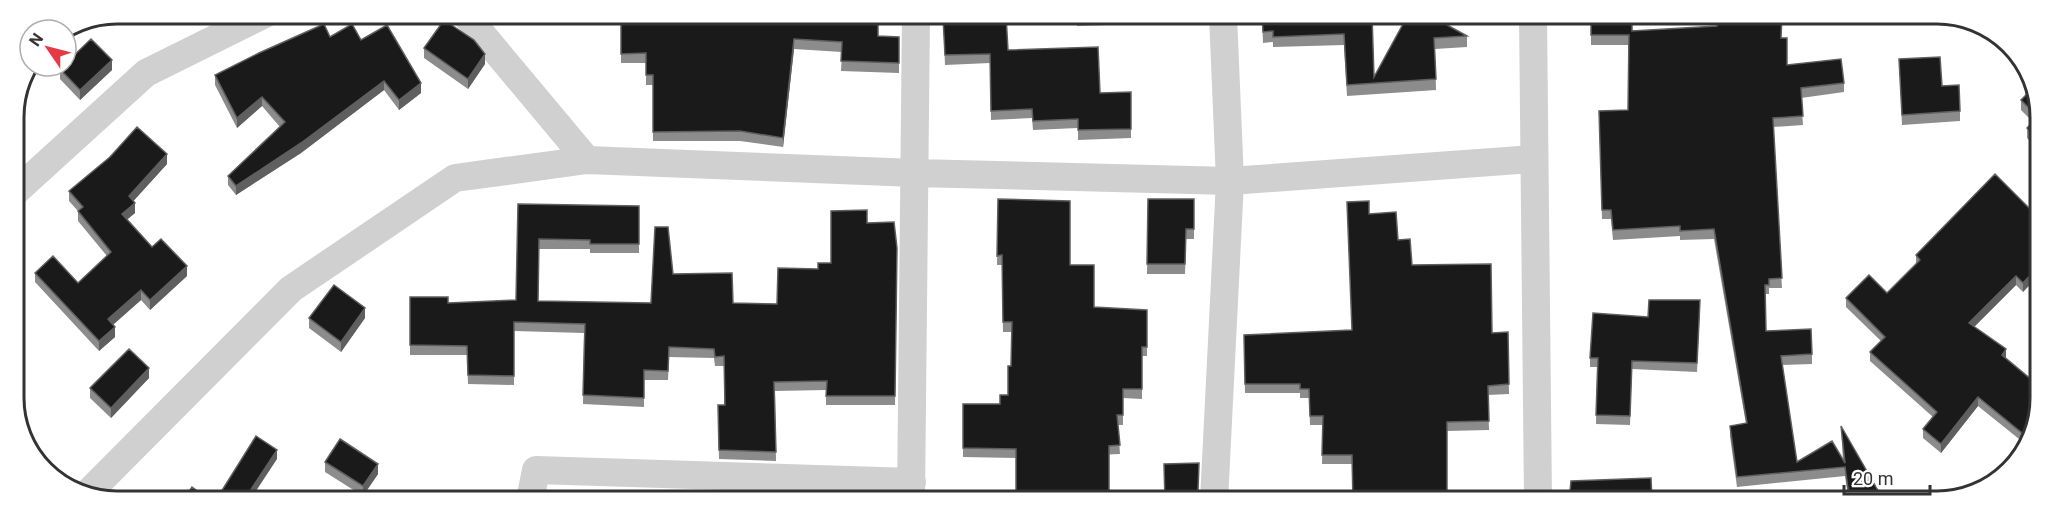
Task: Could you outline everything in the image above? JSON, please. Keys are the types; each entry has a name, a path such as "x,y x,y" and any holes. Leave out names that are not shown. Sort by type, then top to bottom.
{"street":[{"path":"24,184 146,73 245,24"},
{"path":"473,24 587,160"},
{"path":"532,491 536,470 911,491 916,24"},
{"path":"1214,491 1230,181 1223,24"},
{"path":"1533,24 1538,491"},
{"path":"93,488 291,289 455,178 587,160 915,173 1230,181 1533,159"}],"building":[{"path":"324,24 330,37 352,24 361,40 387,25 421,83 399,100 384,81 301,143 236,186 228,176 285,122 262,97 237,118 215,75"},
{"path":"441,24 450,24 474,40 485,54 468,79 424,48"},
{"path":"621,24 878,24 878,36 899,37 899,63 841,61 842,42 794,39 783,138 740,131 653,132 653,75 646,75 646,53 621,54"},
{"path":"943,24 1007,24 1008,50 1098,47 1100,93 1131,92 1131,129 1078,130 1078,119 1033,121 1032,109 991,111 990,54 945,55"},
{"path":"1263,24 1372,24 1374,77 1403,24 1445,24 1467,36 1434,38 1436,79 1347,85 1344,34 1273,37 1273,31 1263,32"},
{"path":"1591,24 1632,24 1632,31 1717,26 1717,24 1782,24 1781,38 1787,38 1787,65 1841,59 1844,83 1801,88 1803,116 1773,118 1782,278 1769,279 1769,285 1765,285 1766,331 1811,329 1812,354 1781,356 1797,462 1832,441 1845,463 1841,426 1878,491 1848,491 1845,467 1737,477 1730,426 1747,423 1714,229 1680,231 1680,226 1613,230 1611,210 1602,210 1599,111 1628,110 1629,35 1591,35"},
{"path":"91,39 112,60 80,90 69,78 78,78 78,51"},
{"path":"1940,57 1942,86 1959,85 1960,111 1902,115 1899,59"},
{"path":"2027,94 2029,108 2021,100"},
{"path":"137,127 167,154 129,196 135,203 122,214 152,247 161,239 187,266 150,300 141,290 108,319 115,327 99,341 35,273 53,256 78,283 111,252 78,211 83,207 69,191 110,157"},
{"path":"1995,174 2030,209 2030,276 2023,283 2016,276 1969,323 2006,349 2002,355 2030,378 2028,416 2023,434 1978,397 1941,444 1923,429 1937,412 1870,352 1885,337 1846,298 1869,275 1887,293 1920,260 1916,255"},
{"path":"998,199 1070,201 1070,265 1094,265 1094,307 1147,310 1147,347 1142,347 1142,389 1123,389 1123,415 1117,415 1120,445 1109,446 1109,491 1016,491 1016,449 963,448 963,404 1000,404 1000,395 1008,395 1012,322 1003,322 1002,255 997,256"},
{"path":"1148,199 1194,199 1194,229 1186,229 1185,264 1147,264"},
{"path":"1369,201 1369,214 1396,212 1398,240 1410,239 1412,265 1491,264 1492,333 1508,332 1509,384 1488,386 1489,421 1447,422 1447,491 1353,491 1352,455 1322,455 1323,416 1310,416 1309,389 1300,389 1300,384 1245,384 1244,335 1352,330 1347,202"},
{"path":"518,204 639,206 639,244 590,244 590,240 539,239 538,301 651,303 655,227 668,227 673,274 732,273 733,303 777,304 778,268 818,269 818,263 831,263 831,211 867,210 867,223 894,222 897,248 895,396 826,396 827,381 774,382 776,452 719,450 718,405 725,405 724,356 715,357 714,349 669,347 668,371 644,370 644,398 583,395 585,324 514,322 514,376 468,375 467,346 410,345 410,297 448,297 448,303 516,300"},
{"path":"334,285 365,308 341,342 309,318"},
{"path":"1649,300 1700,300 1697,363 1632,361 1630,416 1596,415 1598,358 1590,358 1593,313 1648,317"},
{"path":"129,349 149,368 111,408 90,388"},
{"path":"256,436 277,450 250,491 222,491"},
{"path":"340,439 378,464 363,486 325,462"},
{"path":"1199,463 1198,491 1165,491 1164,464"},
{"path":"1651,478 1652,491 1570,491 1571,481"}]}
